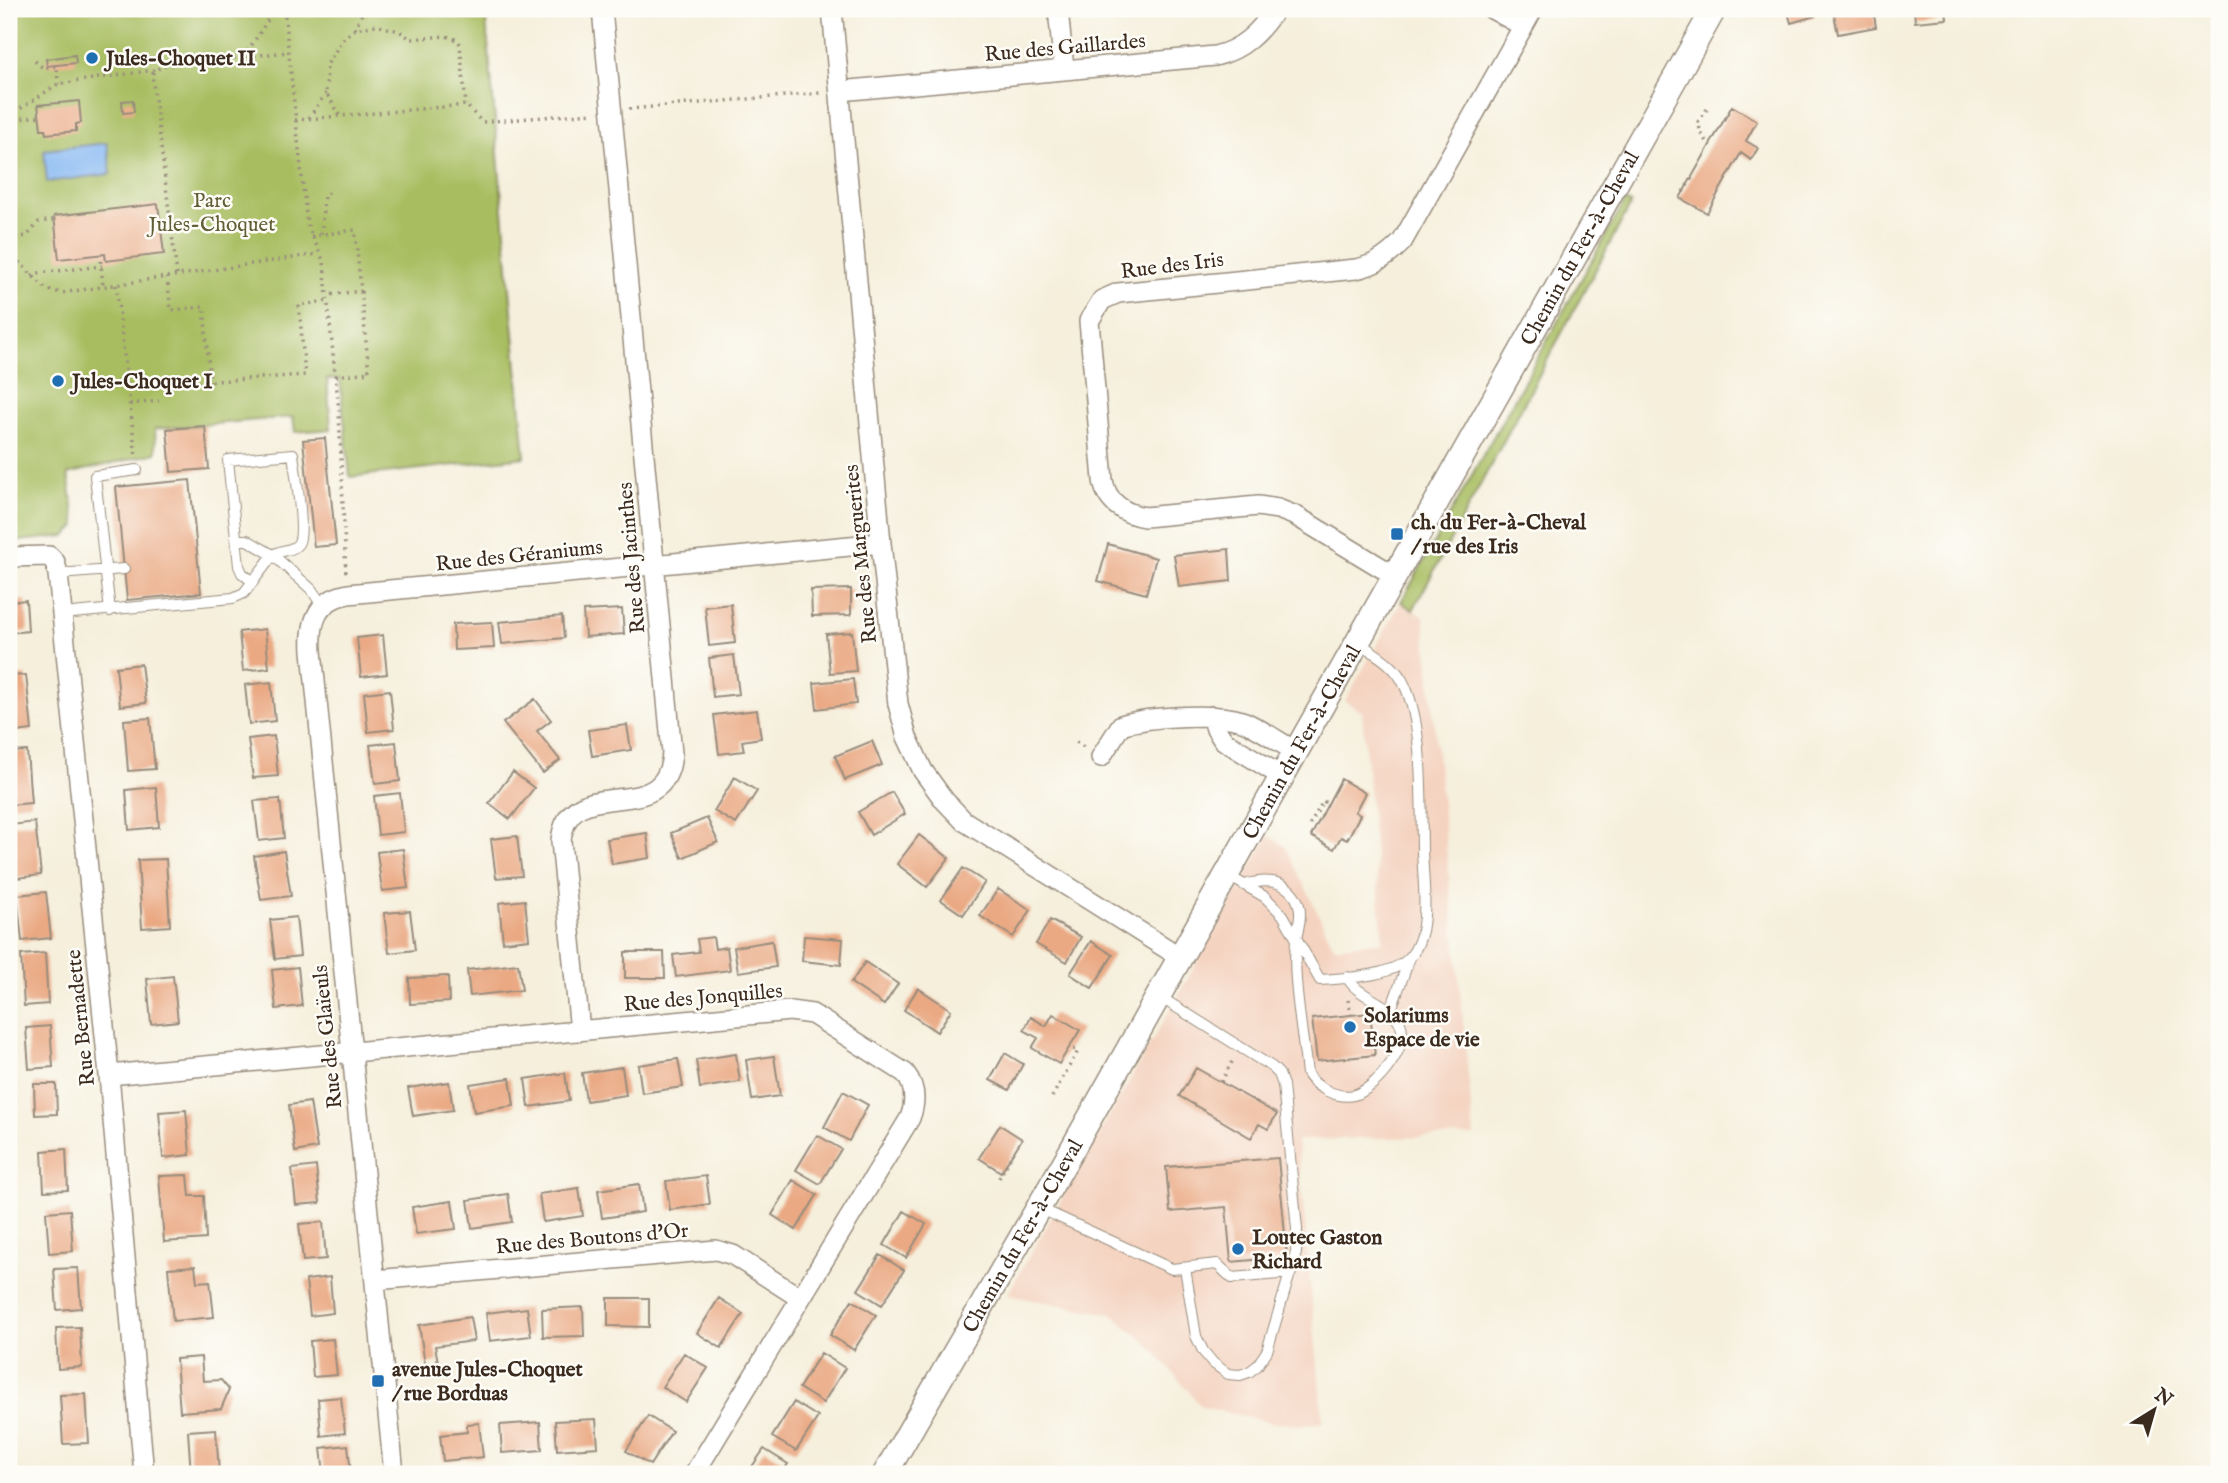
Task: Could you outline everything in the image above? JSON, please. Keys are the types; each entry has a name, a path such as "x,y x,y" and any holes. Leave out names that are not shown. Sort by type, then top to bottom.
{"street":[{"name":"Rue des Jacinthes","path":"580,1031 562,833 566,822 577,808 592,802 652,792 668,773 672,753 602,9"},
{"name":"Rue des Marguerites","path":"832,9 833,92 881,543 901,716 916,759 932,785 954,812 978,831 1180,957"},
{"path":"1058,9 1063,70"},
{"name":"Rue des Gaillardes","path":"833,92 1225,54 1242,45 1260,30 1275,9"},
{"path":"1492,9 1523,26"},
{"name":"Rue des Iris","path":"1395,576 1296,516 1278,509 1258,506 1144,517 1129,513 1118,506 1108,495 1102,480 1089,321 1102,300 1118,292 1356,269 1374,264 1402,242 1533,9"},
{"name":"Chemin du Fer-à-Cheval","path":"885,1474 1180,957 1235,880 1295,751 1714,9"},
{"name":"Rue des Géraniums","path":"326,603 348,594 881,543"},
{"path":"9,557 45,555 55,566"},
{"name":"Rue Bernadette","path":"55,566 109,1075 144,1474"},
{"name":"Rue des Glaïeuls","path":"326,603 314,621 311,635 394,1474"},
{"path":"1101,757 1123,724 1189,716 1231,718 1247,723 1295,751"},
{"path":"1212,716 1223,740 1282,776"},
{"name":"Rue des Jonquilles","path":"109,1075 790,1011 805,1012 831,1025 905,1073 915,1098 910,1118 694,1474"},
{"name":"Rue des Boutons d'Or","path":"375,1280 716,1250 733,1255 800,1298"}],"lane":[{"path":"62,614 226,600 244,593 253,582 273,555 278,551 296,547 302,536 293,454 228,460 239,566 242,573 253,582"},
{"path":"110,611 95,476 138,470"},
{"path":"237,540 247,540 273,555 326,603"},
{"path":"55,566 124,569"},
{"path":"1357,642 1395,669 1405,684 1412,708 1419,758 1423,924 1419,941 1410,956 1390,1012"},
{"path":"1235,880 1274,905 1283,915 1320,980 1387,971 1410,956"},
{"path":"1235,880 1282,883 1296,897 1300,907 1297,939 1298,993 1307,1074 1320,1088 1342,1095 1354,1095 1377,1079 1396,1056 1402,1038 1399,1021 1357,990 1347,977"},
{"path":"1158,996 1272,1067 1279,1074 1283,1085 1297,1229 1296,1253 1268,1352 1249,1372 1240,1375 1228,1374 1203,1351 1196,1336 1185,1268"},
{"path":"1039,1208 1172,1269 1217,1264 1232,1278 1291,1273"}],"path":[{"path":"244,57 275,9"},
{"path":"284,9 307,224 318,254 324,262 340,424 346,579"},
{"path":"355,29 364,9"},
{"path":"309,118 326,93 327,69 333,51 343,38 355,29 376,25 399,31 411,39 446,36 457,40 460,44 466,105 482,122 597,113"},
{"path":"9,116 58,84 155,70 175,64 288,52"},
{"path":"35,61 43,68 57,66 58,84"},
{"path":"155,70 152,74 177,275"},
{"path":"626,110 833,92"},
{"path":"326,93 341,116"},
{"path":"295,120 466,105"},
{"path":"1707,109 1698,122 1701,133 1710,145"},
{"path":"9,122 40,116"},
{"path":"1683,192 1692,178"},
{"path":"321,234 324,196 330,191"},
{"path":"9,238 27,236 39,222 54,220"},
{"path":"301,233 321,234 355,230 369,372 335,376"},
{"path":"9,252 46,289 55,292 318,254"},
{"path":"100,254 103,286"},
{"path":"32,276 38,273 102,266"},
{"path":"167,276 171,310 204,307 210,382"},
{"path":"116,285 135,454"},
{"path":"327,295 361,292"},
{"path":"128,387 305,375 299,305 328,301"},
{"path":"130,404 159,401"},
{"path":"1310,825 1324,802 1328,804"},
{"path":"1349,1006 1351,1015"},
{"path":"1221,1083 1240,1046"},
{"path":"1052,1097 1078,1051 1069,1047"},
{"path":"999,1178 1012,1155"}],"shaded area":[{"path":"1401,602 1424,617 1474,1136 1297,1140 1323,1422 1305,1425 1270,1422 1202,1407 1149,1345 1111,1314 1007,1295 1269,836 1286,847 1334,947 1383,941 1362,712 1345,701"}],"green space":[{"name":"Parc Jules-Choquet","path":"9,9 485,9 525,457 350,477 340,379 327,379 331,429 295,432 293,417 155,429 156,453 68,474 76,526 66,536 9,542"},
{"path":"1625,201 1631,204 1413,610 1401,602"}],"water":[{"path":"107,143 111,174 47,182 44,150"}],"building":[{"path":"1787,9 1813,9 1815,16 1791,23"},
{"path":"1833,9 1873,9 1876,27 1838,34"},
{"path":"1914,9 1946,9 1947,19 1915,22"},
{"path":"75,55 76,63 47,66 46,59"},
{"path":"133,100 134,112 123,113 122,101"},
{"path":"79,101 81,123 76,124 76,131 46,134 45,129 41,129 38,105"},
{"path":"1732,106 1757,121 1746,141 1758,148 1751,160 1741,153 1707,213 1680,198"},
{"path":"158,204 164,254 106,261 105,254 59,259 54,216"},
{"path":"205,426 209,469 171,472 167,429"},
{"path":"325,438 336,545 314,547 303,440"},
{"path":"190,480 201,593 127,600 116,487"},
{"path":"1108,544 1156,558 1146,594 1098,581"},
{"path":"1229,549 1231,581 1179,587 1174,555"},
{"path":"851,589 851,615 812,616 811,590"},
{"path":"26,600 28,631 9,633 9,602"},
{"path":"731,604 735,643 709,646 705,607"},
{"path":"622,609 624,634 585,637 583,611"},
{"path":"562,616 564,638 502,644 499,622"},
{"path":"492,622 494,648 454,650 453,624"},
{"path":"265,629 269,668 243,671 239,632"},
{"path":"852,632 856,671 830,673 826,634"},
{"path":"383,635 387,674 361,677 357,638"},
{"path":"734,655 739,694 713,697 709,658"},
{"path":"141,664 146,703 120,706 116,667"},
{"path":"26,675 32,730 9,733 9,676"},
{"path":"853,679 856,704 817,709 814,683"},
{"path":"271,682 275,721 249,724 245,685"},
{"path":"390,690 394,729 368,732 364,693"},
{"path":"535,699 551,720 537,731 560,760 543,773 503,723"},
{"path":"757,710 761,738 742,741 744,751 719,754 714,715"},
{"path":"150,718 155,769 128,771 124,720"},
{"path":"627,725 631,750 592,756 588,730"},
{"path":"274,736 278,776 253,778 248,739"},
{"path":"872,741 882,765 845,780 835,756"},
{"path":"396,742 400,781 375,784 370,745"},
{"path":"27,751 31,803 9,805 9,752"},
{"path":"513,772 534,788 510,819 489,803"},
{"path":"735,777 757,791 736,824 714,811"},
{"path":"1341,779 1365,793 1355,812 1360,815 1347,840 1341,837 1334,849 1311,836"},
{"path":"156,787 159,827 129,830 126,790"},
{"path":"892,792 905,814 871,835 858,812"},
{"path":"400,793 404,832 378,835 374,796"},
{"path":"280,799 284,838 259,841 254,801"},
{"path":"707,818 718,842 682,858 671,833"},
{"path":"35,822 41,875 17,878 10,825"},
{"path":"647,833 650,858 612,864 607,839"},
{"path":"919,835 949,858 927,887 897,864"},
{"path":"517,836 522,876 496,878 491,839"},
{"path":"403,849 408,888 382,891 377,852"},
{"path":"284,851 291,896 261,900 254,856"},
{"path":"166,859 170,926 142,928 138,860"},
{"path":"963,868 985,882 963,915 941,900"},
{"path":"998,889 1031,910 1013,937 980,916"},
{"path":"46,892 51,938 22,941 17,895"},
{"path":"525,900 529,939 503,942 499,903"},
{"path":"410,911 415,950 389,953 384,913"},
{"path":"296,917 300,956 275,959 270,920"},
{"path":"1050,920 1081,937 1067,962 1036,944"},
{"path":"804,936 843,939 841,965 802,961"},
{"path":"713,937 715,949 727,947 730,970 676,977 673,955 699,952 697,939"},
{"path":"772,941 776,967 738,972 734,947"},
{"path":"1091,941 1113,955 1092,988 1070,974"},
{"path":"625,952 664,952 665,978 625,978"},
{"path":"45,953 48,1004 24,1006 21,955"},
{"path":"865,962 898,984 884,1005 851,983"},
{"path":"518,964 522,990 470,996 467,970"},
{"path":"298,967 302,1006 276,1009 272,970"},
{"path":"173,976 178,1021 151,1024 147,979"},
{"path":"448,976 449,1002 410,1004 409,978"},
{"path":"918,988 951,1010 937,1032 904,1010"},
{"path":"1370,1013 1375,1055 1317,1061 1312,1019"},
{"path":"1053,1014 1080,1030 1059,1064 1032,1048 1038,1038 1024,1030 1031,1017 1046,1026"},
{"path":"50,1026 53,1067 29,1069 26,1028"},
{"path":"1005,1053 1023,1064 1009,1090 990,1080"},
{"path":"736,1054 740,1082 700,1088 696,1060"},
{"path":"774,1056 780,1096 752,1100 746,1060"},
{"path":"678,1059 683,1087 642,1093 638,1065"},
{"path":"622,1067 626,1095 586,1101 582,1073"},
{"path":"1196,1068 1277,1114 1268,1129 1259,1124 1251,1138 1179,1096"},
{"path":"565,1073 569,1101 529,1107 525,1079"},
{"path":"510,1078 514,1106 474,1112 470,1084"},
{"path":"449,1082 453,1110 413,1116 408,1088"},
{"path":"34,1084 56,1084 57,1114 35,1115"},
{"path":"843,1091 868,1105 849,1141 824,1127"},
{"path":"310,1102 317,1148 295,1152 289,1105"},
{"path":"186,1110 190,1155 163,1158 159,1112"},
{"path":"1000,1125 1022,1139 1001,1172 979,1158"},
{"path":"817,1135 841,1149 820,1184 796,1170"},
{"path":"66,1149 68,1190 44,1191 42,1151"},
{"path":"1278,1158 1287,1257 1231,1262 1226,1207 1170,1212 1166,1167"},
{"path":"316,1166 320,1203 296,1205 292,1169"},
{"path":"188,1175 190,1196 204,1196 206,1239 164,1242 159,1176"},
{"path":"706,1176 710,1204 670,1210 666,1181"},
{"path":"793,1180 817,1195 796,1230 772,1215"},
{"path":"639,1184 643,1212 602,1218 598,1190"},
{"path":"579,1188 583,1216 543,1222 539,1194"},
{"path":"508,1194 512,1222 472,1228 468,1200"},
{"path":"452,1201 456,1229 416,1234 412,1207"},
{"path":"70,1210 73,1251 49,1253 46,1212"},
{"path":"904,1211 926,1224 906,1258 884,1245"},
{"path":"323,1222 326,1259 303,1261 299,1224"},
{"path":"880,1255 904,1270 882,1305 858,1290"},
{"path":"195,1266 197,1282 210,1281 214,1317 173,1321 168,1268"},
{"path":"78,1268 81,1308 57,1310 54,1269"},
{"path":"330,1277 333,1313 310,1316 306,1280"},
{"path":"608,1298 649,1298 649,1327 608,1326"},
{"path":"719,1298 743,1314 721,1348 697,1333"},
{"path":"852,1300 876,1315 854,1350 830,1335"},
{"path":"583,1307 584,1336 543,1337 542,1309"},
{"path":"527,1308 531,1336 490,1341 486,1313"},
{"path":"470,1317 474,1341 435,1346 438,1362 425,1364 419,1325"},
{"path":"80,1327 82,1367 58,1369 56,1328"},
{"path":"333,1339 337,1375 313,1377 310,1341"},
{"path":"684,1353 708,1368 686,1402 662,1387"},
{"path":"821,1353 845,1368 823,1403 799,1388"},
{"path":"201,1357 203,1381 221,1380 229,1390 221,1409 180,1412 176,1359"},
{"path":"86,1394 89,1443 63,1444 60,1395"},
{"path":"341,1397 345,1433 321,1436 318,1399"},
{"path":"794,1402 818,1417 796,1451 772,1437"},
{"path":"648,1416 672,1431 650,1465 626,1451"},
{"path":"596,1419 598,1447 557,1450 555,1421"},
{"path":"540,1422 542,1450 502,1453 500,1425"},
{"path":"479,1423 483,1457 443,1461 440,1435 467,1432 467,1424"},
{"path":"216,1429 219,1474 191,1474 188,1431"},
{"path":"348,1445 351,1474 324,1474 321,1448"},
{"path":"764,1449 788,1464 781,1474 747,1474"}],"place":[{"name":"Jules-Choquet II","path":"92,58"},
{"name":"Jules-Choquet I","path":"58,381"},
{"name":"ch. du Fer-à-Cheval / rue des Iris","path":"1397,534"},
{"name":"Solariums Espace de vie","path":"1350,1027"},
{"name":"Loutec Gaston Richard","path":"1238,1249"},
{"name":"avenue Jules-Choquet / rue Borduas","path":"378,1381"}]}
